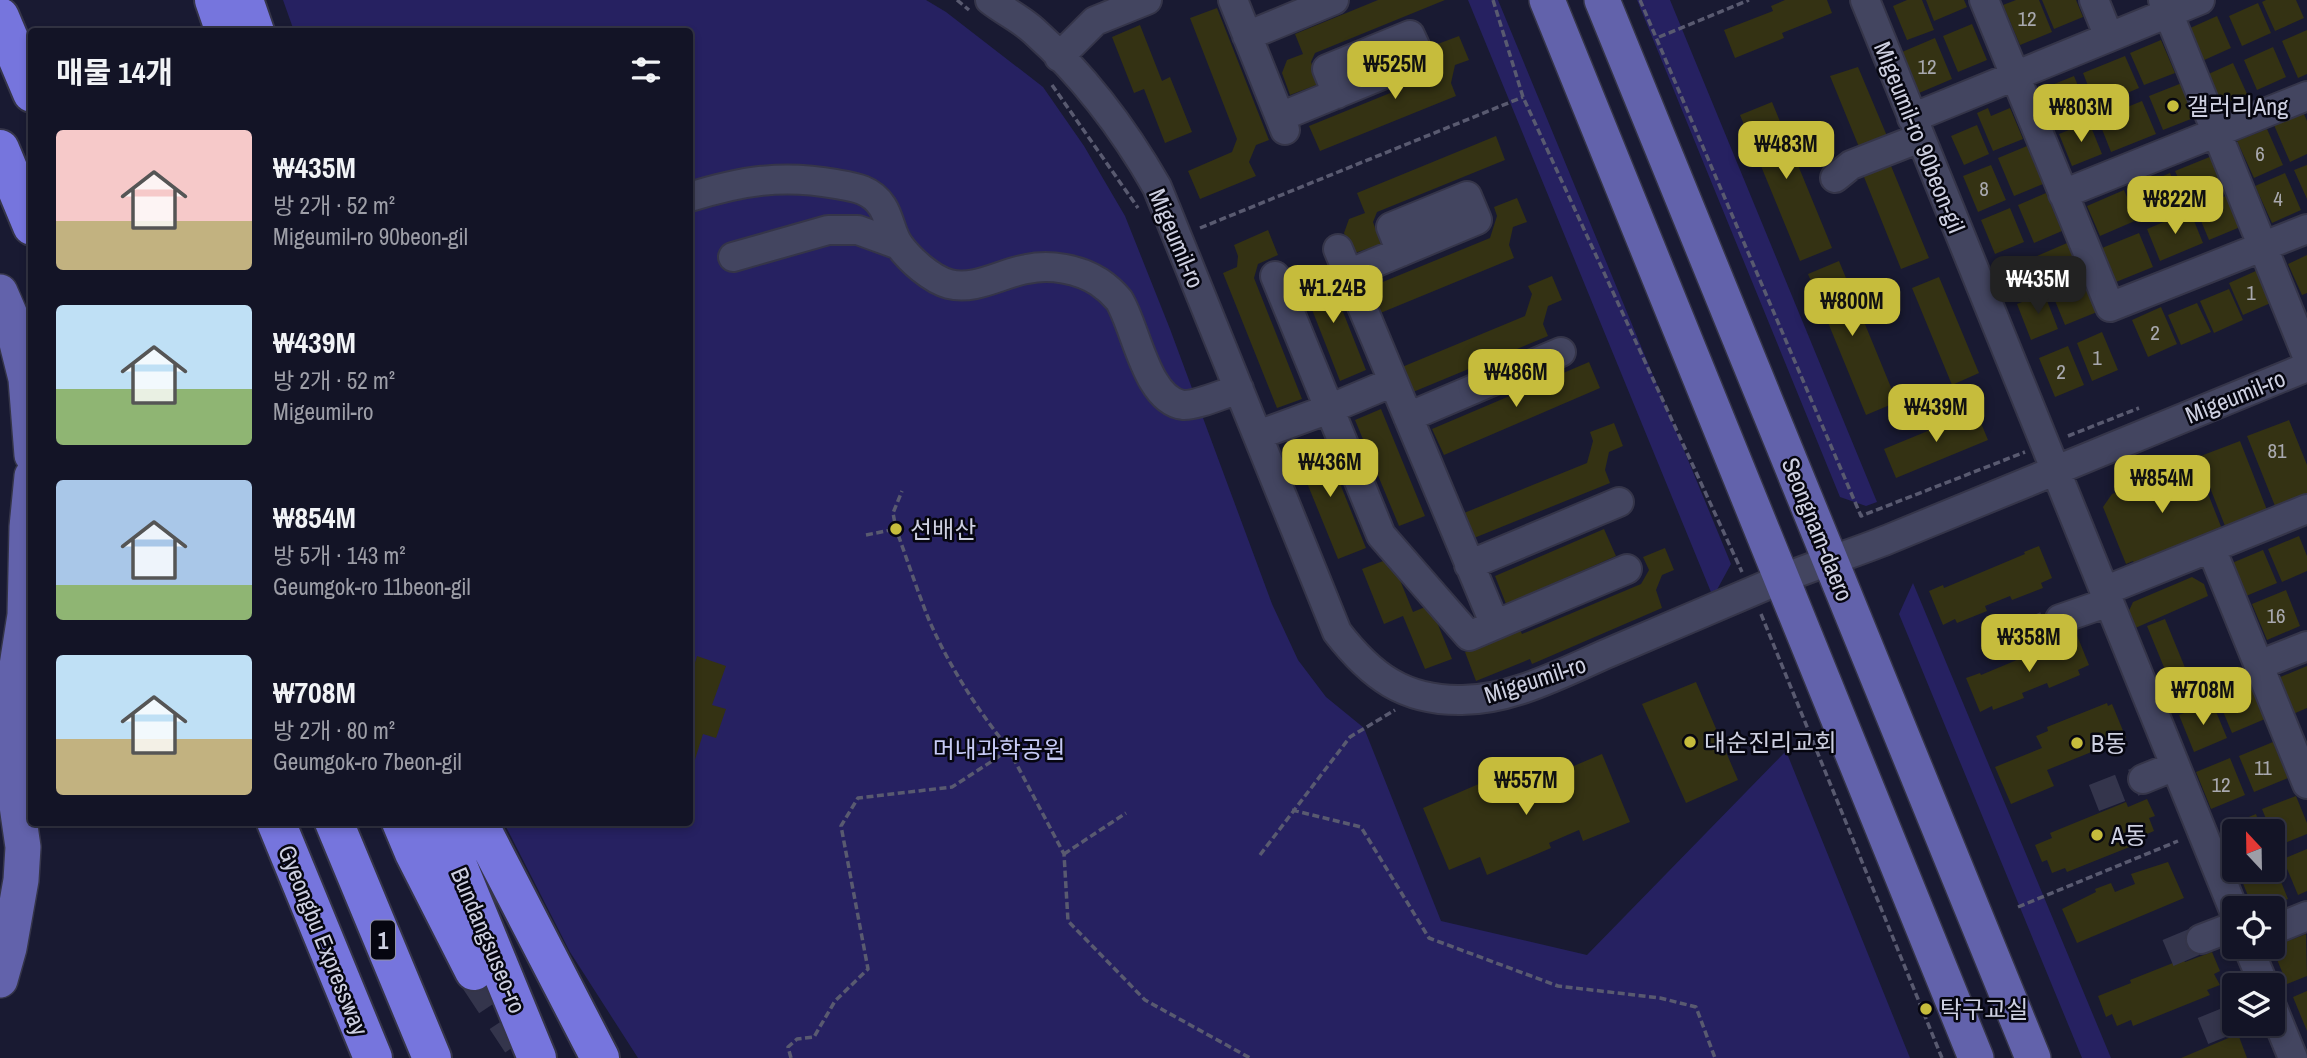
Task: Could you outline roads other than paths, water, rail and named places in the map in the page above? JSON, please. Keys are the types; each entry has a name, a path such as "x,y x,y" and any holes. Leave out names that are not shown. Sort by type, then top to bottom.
{"highway":[{"path":"214,0 224,28"},
{"path":"244,0 254,28"},
{"path":"0,17 28,84"},
{"path":"0,149 28,216"},
{"name":"Gyeongbu Expressway","path":"278,826 373,1058"},
{"name":"1","path":"336,826 432,1058"},
{"path":"403,826 474,971"},
{"name":"Bundangsuseo-ro","path":"442,826 537,1058"},
{"name":"Bundangsuseo-ro","path":"473,826 557,1058"},
{"path":"480,826 600,1058"}],"main road":[{"path":"1547,0 1767,586 1976,1058"},
{"name":"Seongnam-daero","path":"1602,0 2033,1058"},
{"path":"0,292 10,315 26,379 28,404"},
{"path":"0,980 22,880 23,848 13,778 11,704 25,615 28,517"}],"street":[{"path":"1054,69 1095,21 1147,0"},
{"path":"1233,0 1283,124 1337,94"},
{"path":"1247,36 1334,0"},
{"name":"Migeumil-ro 90beon-gil","path":"1865,0 2228,896"},
{"path":"1984,0 2110,307 2307,229"},
{"path":"2094,0 2109,37"},
{"path":"1835,178 1851,165 2014,76 2109,37 2165,7 2200,0"},
{"path":"2165,7 2307,356"},
{"name":"Migeumil-ro","path":"984,9 1033,30 1054,69 1092,90 1118,124 1157,187 1337,632 1356,658 1381,678 1409,693 1463,701 1500,696 1553,677 1830,560 1886,540 2307,367"},
{"path":"2063,194 2307,96"},
{"path":"693,196 732,184 782,178 822,181 864,189 882,205 899,245"},
{"path":"733,257 828,230 858,230 899,245 930,274 951,284 975,284 1027,269 1051,267 1074,271 1099,282 1118,298 1158,389 1174,403 1186,405 1239,389"},
{"path":"1401,252 1343,262 1495,625"},
{"path":"1275,276 1381,535 1469,636 1627,569"},
{"path":"1408,417 1561,352"},
{"path":"1258,435 1393,382"},
{"path":"1469,565 1619,502"},
{"path":"2060,619 2211,548 2307,509"},
{"path":"2211,548 2307,784"},
{"path":"2259,665 2307,646"},
{"path":"2143,779 2175,766"},
{"path":"2285,925 2307,916"},
{"path":"2201,939 2222,931"},
{"path":"2284,1036 2293,1058"}],"tunnel":[{"path":"2020,636 2060,619"},
{"path":"2094,798 2143,779"},
{"path":"2168,953 2201,939"},
{"path":"474,971 521,1042"},
{"path":"2203,1031 2222,1023"}],"place":[{"name":"갤러리Ang","path":"2173,106"},
{"name":"선배산","path":"896,529"},
{"name":"대순진리교회","path":"1690,742"},
{"name":"B동","path":"2077,743"},
{"name":"A동","path":"2097,835"},
{"name":"탁구교실","path":"1926,1009"}],"park label":[{"name":"머내과학공원","path":"999,749"}]}
